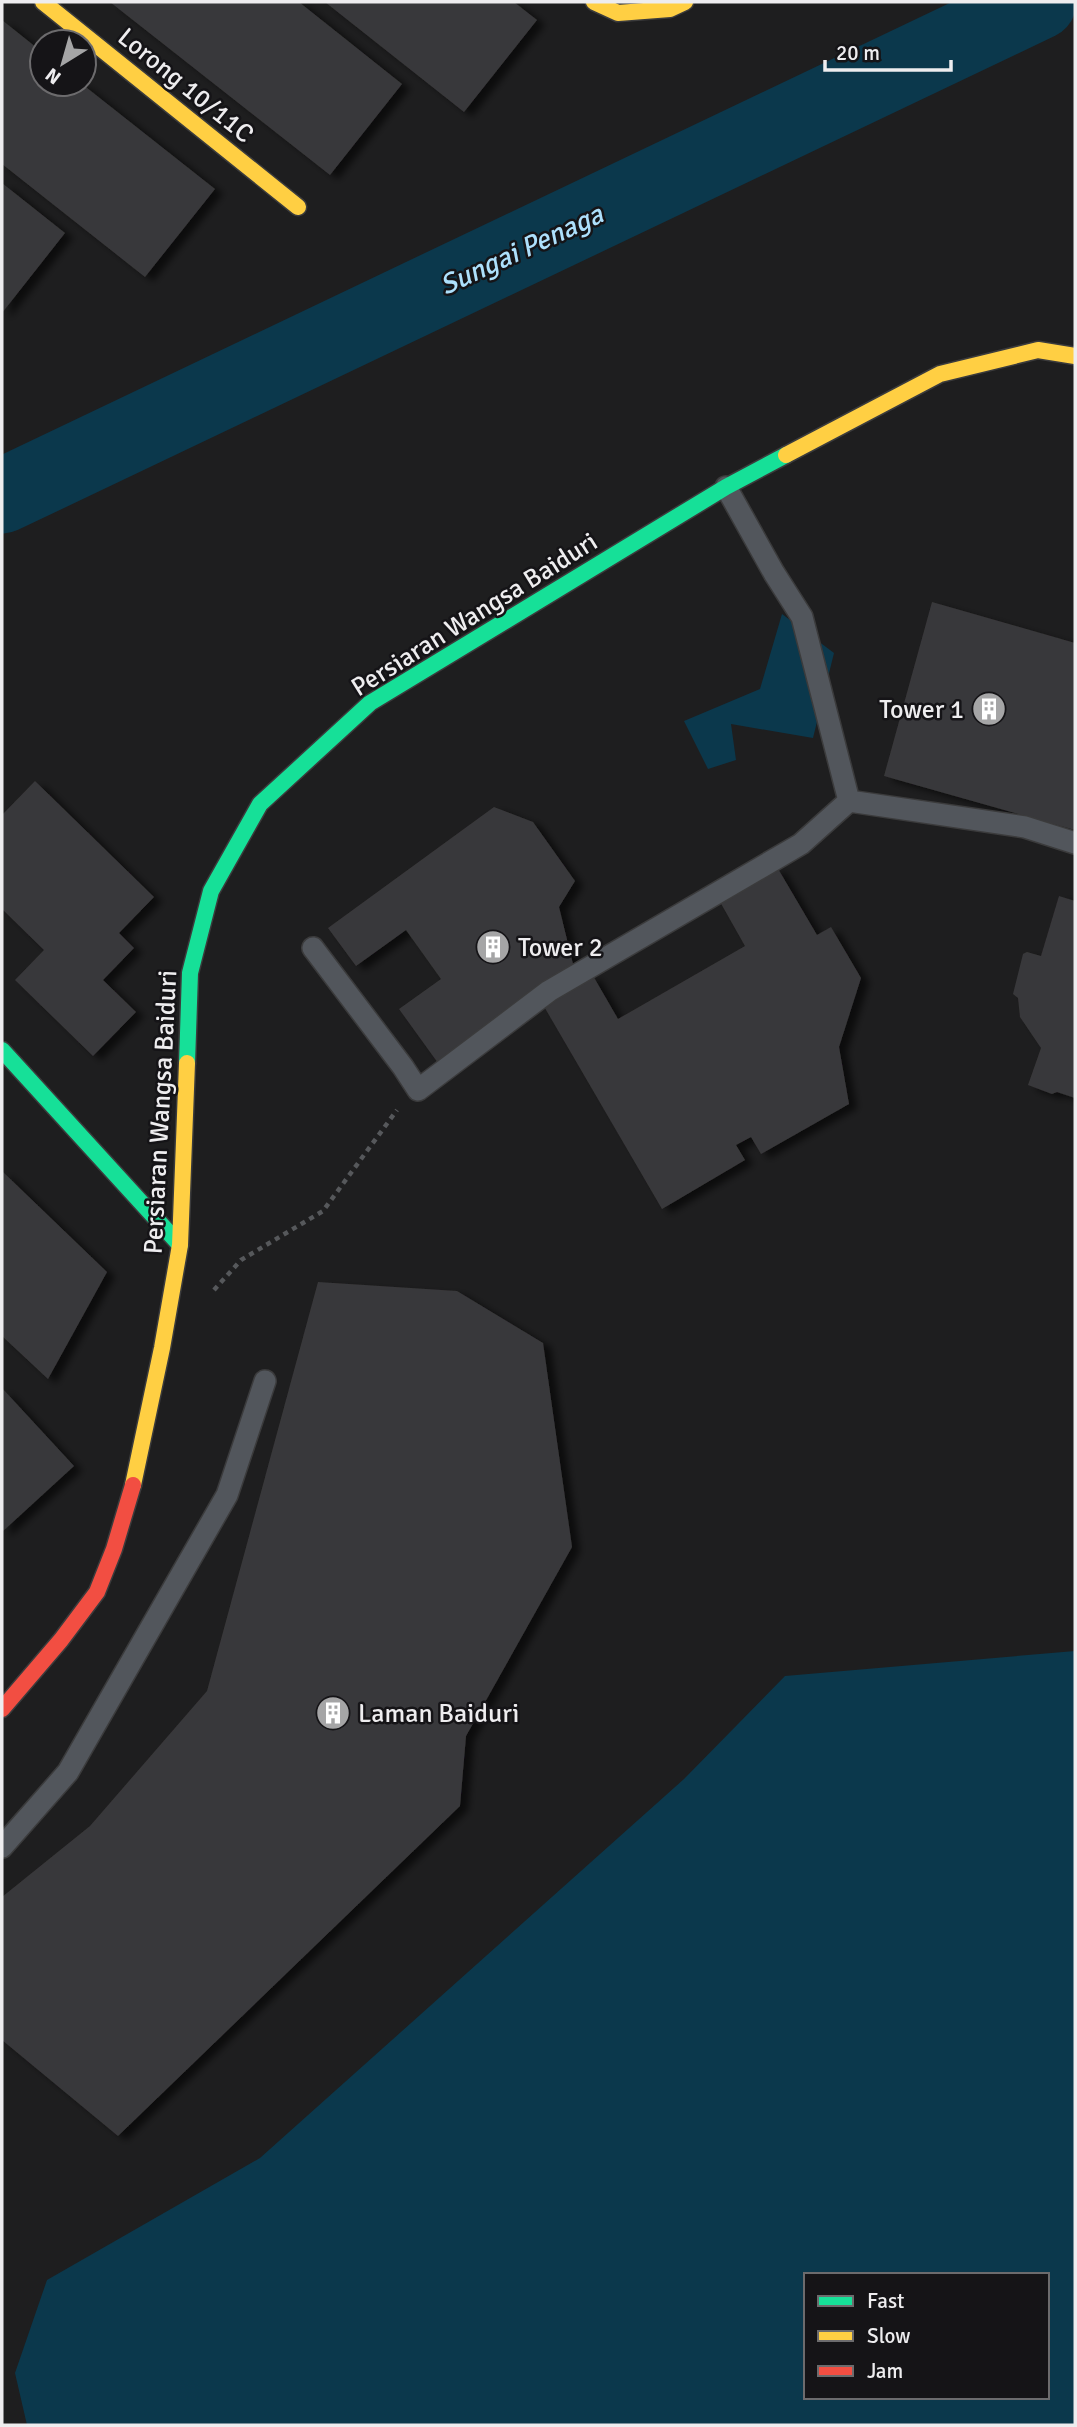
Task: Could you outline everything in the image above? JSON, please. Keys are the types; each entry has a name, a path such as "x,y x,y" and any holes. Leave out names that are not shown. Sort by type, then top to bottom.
{"street":[{"name":"Lorong 10/11C","path":"43,2 298,207"},
{"path":"594,2 618,13 670,9 685,2"},
{"name":"Persiaran Wangsa Baiduri","path":"2,1709 61,1640 97,1592 114,1549 134,1483 180,1245 190,973 211,891 260,804 370,704 726,486 940,374 1038,349 1075,356"},
{"path":"2,1050 180,1245"}],"lane":[{"path":"726,486 774,573 802,617 849,801"},
{"path":"849,801 1025,827 1075,843"},
{"path":"313,948 418,1090 549,991 801,844 849,801"},
{"path":"2,1847 68,1772 227,1495 265,1381"}],"path":[{"path":"206,1299 242,1260 323,1211 404,1101 418,1090"}],"water":[{"path":"782,614 834,653 813,738 731,724 736,760 708,769 684,721 760,689"},
{"path":"1075,1651 1075,2425 27,2425 15,2373 47,2280 260,2158 684,1779 785,1676"}],"building":[{"path":"110,2 299,2 402,84 330,175"},
{"path":"325,2 514,2 537,20 464,112"},
{"path":"2,20 28,41 28,98 98,97 215,189 145,277 2,164"},
{"path":"2,183 65,233 2,313"},
{"name":"Tower 1","path":"932,602 1075,643 1075,830 884,776"},
{"path":"35,781 154,897 119,933 134,948 103,980 136,1012 93,1056 15,980 44,950 2,909 2,815"},
{"name":"Tower 2","path":"494,807 533,822 575,881 559,907 573,964 438,1063 399,1009 441,979 406,930 356,966 328,928"},
{"path":"777,867 817,935 831,927 861,978 839,1047 849,1104 761,1154 751,1137 736,1145 745,1160 662,1209 542,1003 592,974 618,1019 745,946 719,900"},
{"path":"1059,896 1075,901 1075,1098 1057,1092 1052,1094 1028,1085 1041,1048 1020,1017 1018,998 1013,994 1023,954 1027,952 1041,956"},
{"path":"2,1171 107,1272 48,1379 2,1336"},
{"name":"Laman Baiduri","path":"318,1282 457,1291 543,1343 572,1547 466,1736 460,1806 118,2136 2,2040 2,1897 90,1826 207,1691"},
{"path":"2,1388 74,1466 2,1532"}],"waterway":[{"name":"Sungai Penaga","path":"2,496 1039,2"}],"traffic: fast":[{"path":"187,1063 190,973 211,891 260,804 370,703 726,487 786,455"},
{"path":"2,1050 180,1245"}],"traffic: slow":[{"path":"43,2 298,207"},
{"path":"594,2 618,13 670,9 685,2"},
{"path":"786,455 940,374 1038,350 1075,356"},
{"path":"133,1485 162,1348 180,1245 187,1063"}],"traffic: jam":[{"path":"2,1709 61,1640 97,1592 114,1549 133,1485"}],"place":[{"name":"Tower 1","path":"989,709"},
{"name":"Tower 2","path":"493,947"},
{"name":"Laman Baiduri","path":"333,1713"}]}
